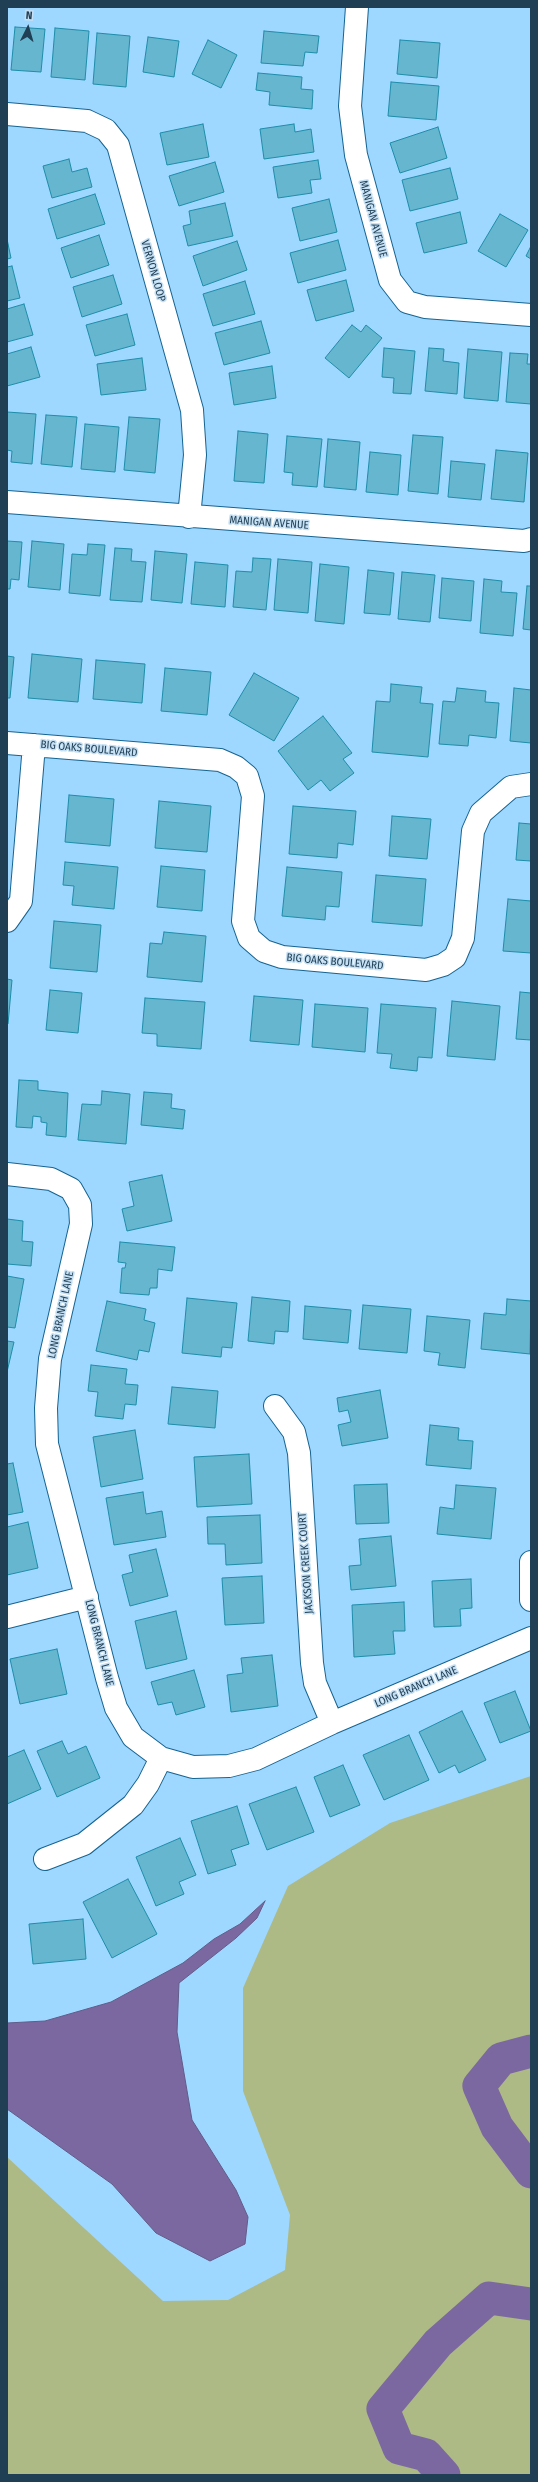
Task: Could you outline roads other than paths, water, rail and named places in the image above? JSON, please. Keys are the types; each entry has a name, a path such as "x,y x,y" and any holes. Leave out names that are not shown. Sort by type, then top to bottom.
{"street":[{"name":"MANIGAN AVENUE","path":"357,7 350,106 356,155 390,280 407,302 425,307 531,315"},
{"name":"VERNON LOOP","path":"7,114 88,122 106,130 118,145 192,410 195,455 190,517"},
{"name":"MANIGAN AVENUE","path":"7,502 524,541 531,539"},
{"name":"BIG OAKS BOULEVARD","path":"7,743 220,760 236,767 247,776 253,796 243,921 249,938 264,951 282,957 426,970 443,965 455,957 463,938 473,831 481,813 511,787 531,784"},
{"name":"BIG OAKS BOULEVARD","path":"7,921 21,901 34,745"},
{"name":"LONG BRANCH LANE","path":"7,1174 50,1179 71,1189 80,1205 81,1224 50,1359 46,1408 47,1444 116,1708 133,1737 161,1758 192,1767 229,1766 256,1759 332,1723 531,1638"},
{"name":"JACKSON CREEK COURT","path":"275,1406 294,1432 299,1453 312,1663 315,1683 332,1723"},
{"path":"531,1562 531,1600"},
{"path":"7,1617 87,1596"},
{"path":"46,1859 84,1844 133,1805 148,1784 161,1758"}],"waterway":[{"path":"531,2051 501,2059 479,2086 497,2127 531,2172"},
{"path":"444,2475 426,2455 399,2448 383,2409 438,2343 489,2298 531,2304"}]}
